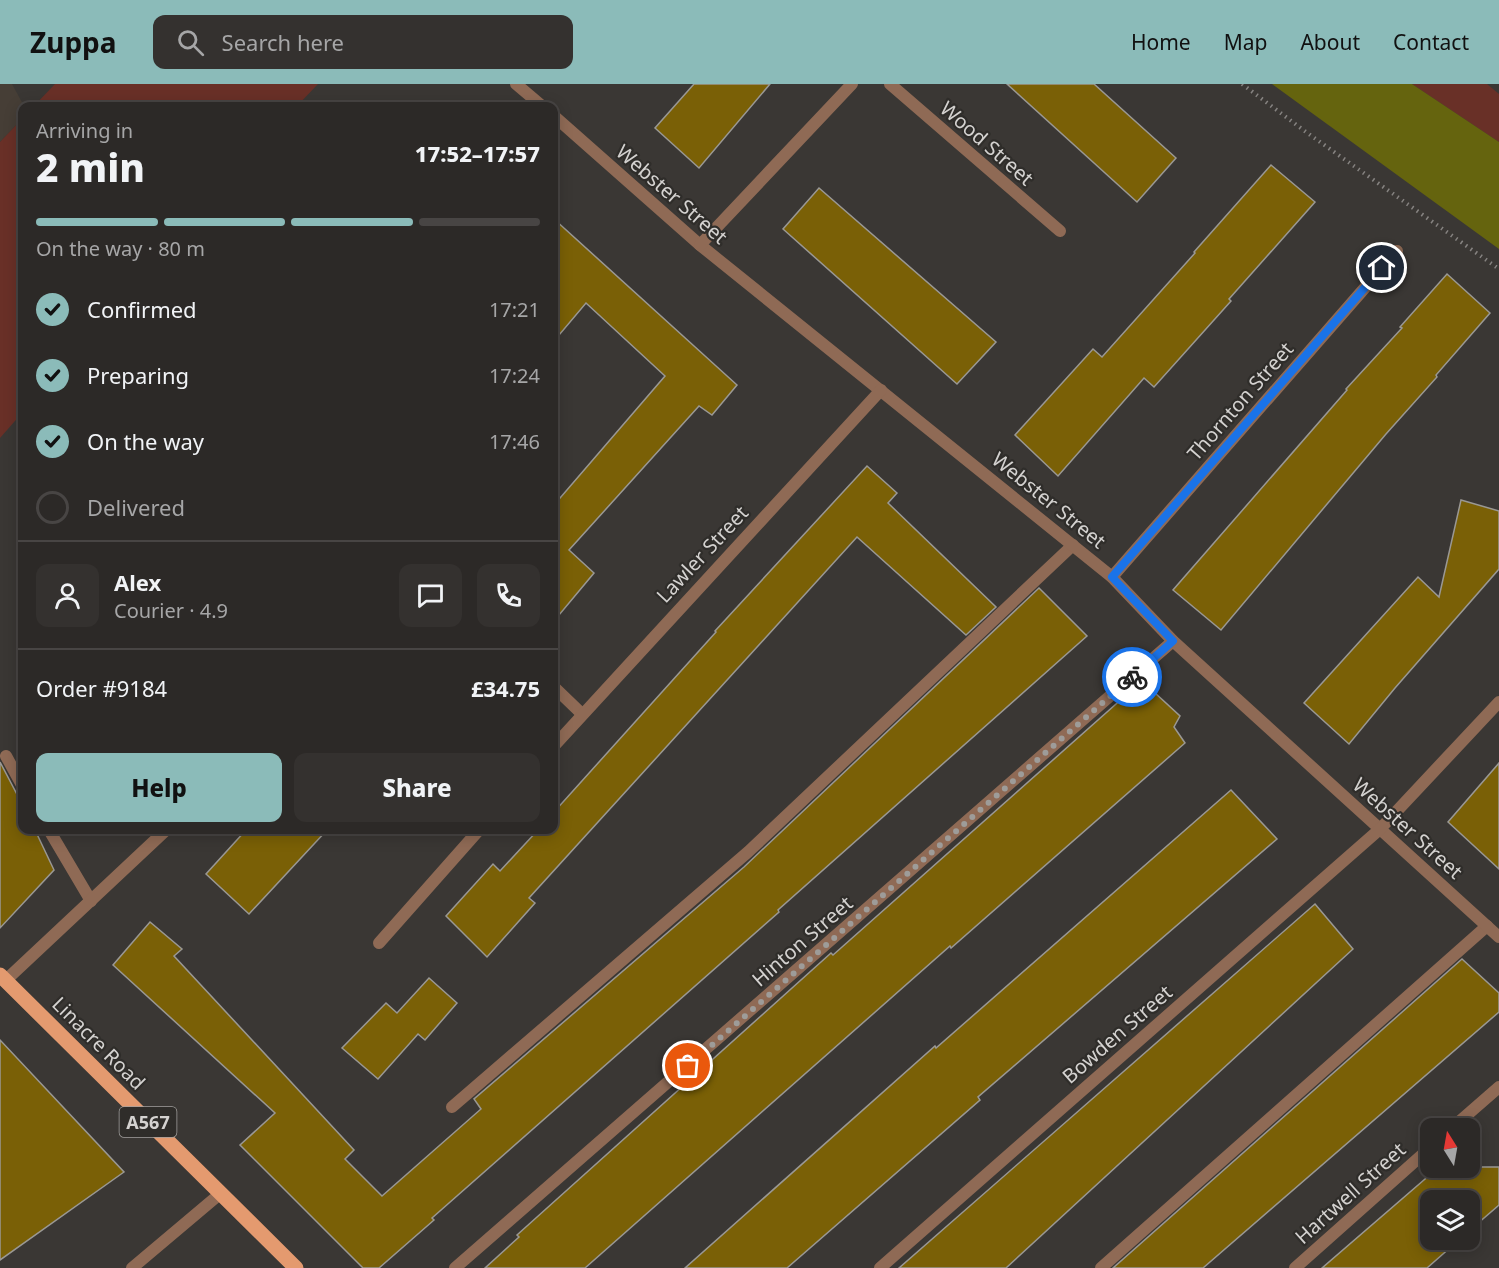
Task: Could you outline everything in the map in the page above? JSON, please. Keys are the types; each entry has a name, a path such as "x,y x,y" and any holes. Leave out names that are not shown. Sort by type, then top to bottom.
{"main road":[{"name":"Linacre Road","path":"3,978 296,1268"}],"street":[{"path":"516,84 537,102"},
{"path":"700,245 852,84"},
{"name":"Wood Street","path":"890,84 1060,231"},
{"name":"Webster Street","path":"558,120 700,245 1112,577 1173,641 1499,937"},
{"name":"Thornton Street","path":"1112,577 1397,251"},
{"name":"Lawler Street","path":"558,741 881,390"},
{"path":"452,1107 748,852 1073,545"},
{"name":"Hinton Street","path":"455,1268 1173,641"},
{"path":"558,691 582,714"},
{"name":"Bowden Street","path":"880,1268 1380,829 1499,702"},
{"path":"6,756 18,777"},
{"path":"51,834 91,901"},
{"path":"3,978 91,901 162,834"},
{"path":"379,943 475,834"},
{"path":"1101,1268 1487,926"},
{"path":"1463,1118 1499,1087"},
{"name":"Hartwell Street","path":"1294,1268 1420,1157"},
{"path":"132,1268 221,1193"}],"path":[{"path":"1242,84 1499,269"}],"shaded area":[{"path":"0,84 12,84 22,102 18,102 18,123 0,142"},
{"path":"55,84 318,84 301,102 38,102"},
{"path":"1272,84 1412,84 1499,142 1499,249"},
{"path":"1412,84 1487,84 1499,94 1499,142"},
{"path":"18,123 18,418 0,438 0,142"}],"building":[{"path":"694,84 770,84 699,168 655,128"},
{"path":"1007,84 1094,84 1176,158 1137,202"},
{"path":"1271,165 1315,202 1154,387 1144,378 1058,476 1015,435 1093,349 1102,357"},
{"path":"819,188 996,342 957,384 783,229"},
{"path":"558,223 737,385 712,415 699,406 569,550 594,573 558,616 558,500 665,376 586,303 558,336"},
{"path":"1447,274 1490,313 1221,630 1173,590"},
{"path":"867,466 897,493 888,503 996,607 966,635 857,537 529,898 535,903 487,957 446,916 493,864 500,871 534,834 558,834 558,808 715,631"},
{"path":"1461,500 1499,511 1499,569 1349,744 1304,703 1418,577 1439,597"},
{"path":"1039,588 1087,636 432,1218 434,1220 379,1268 363,1268 240,1145 275,1113 113,965 150,922 182,949 174,956 354,1150 345,1159 382,1196 481,1109 474,1099 744,867"},
{"path":"1142,681 1180,716 1174,727 1185,743 951,948 950,946 585,1268 485,1268 519,1237 517,1235 831,953 833,955"},
{"path":"0,762 18,796 18,834 37,834 54,870 0,928"},
{"path":"1499,763 1499,869 1448,822"},
{"path":"1231,790 1277,839 978,1097 980,1100 787,1268 685,1268 935,1046 936,1048"},
{"path":"242,834 323,834 249,914 206,874"},
{"path":"1315,904 1353,949 1006,1268 899,1268"},
{"path":"1462,959 1499,993 1499,1012 1203,1268 1113,1268"},
{"path":"429,978 457,1003 425,1040 418,1034 378,1079 342,1048 386,1003 397,1013"},
{"path":"0,1040 124,1172 0,1260"},
{"path":"1480,1167 1499,1167 1499,1205 1480,1221 1480,1190 1420,1190 1420,1250 1447,1250 1427,1268 1322,1268 1426,1178 1480,1178"}],"way so far":[{"path":"688,1066 1132,677"}],"route":[{"path":"1132,677 1173,641 1112,577 1382,268"}]}
